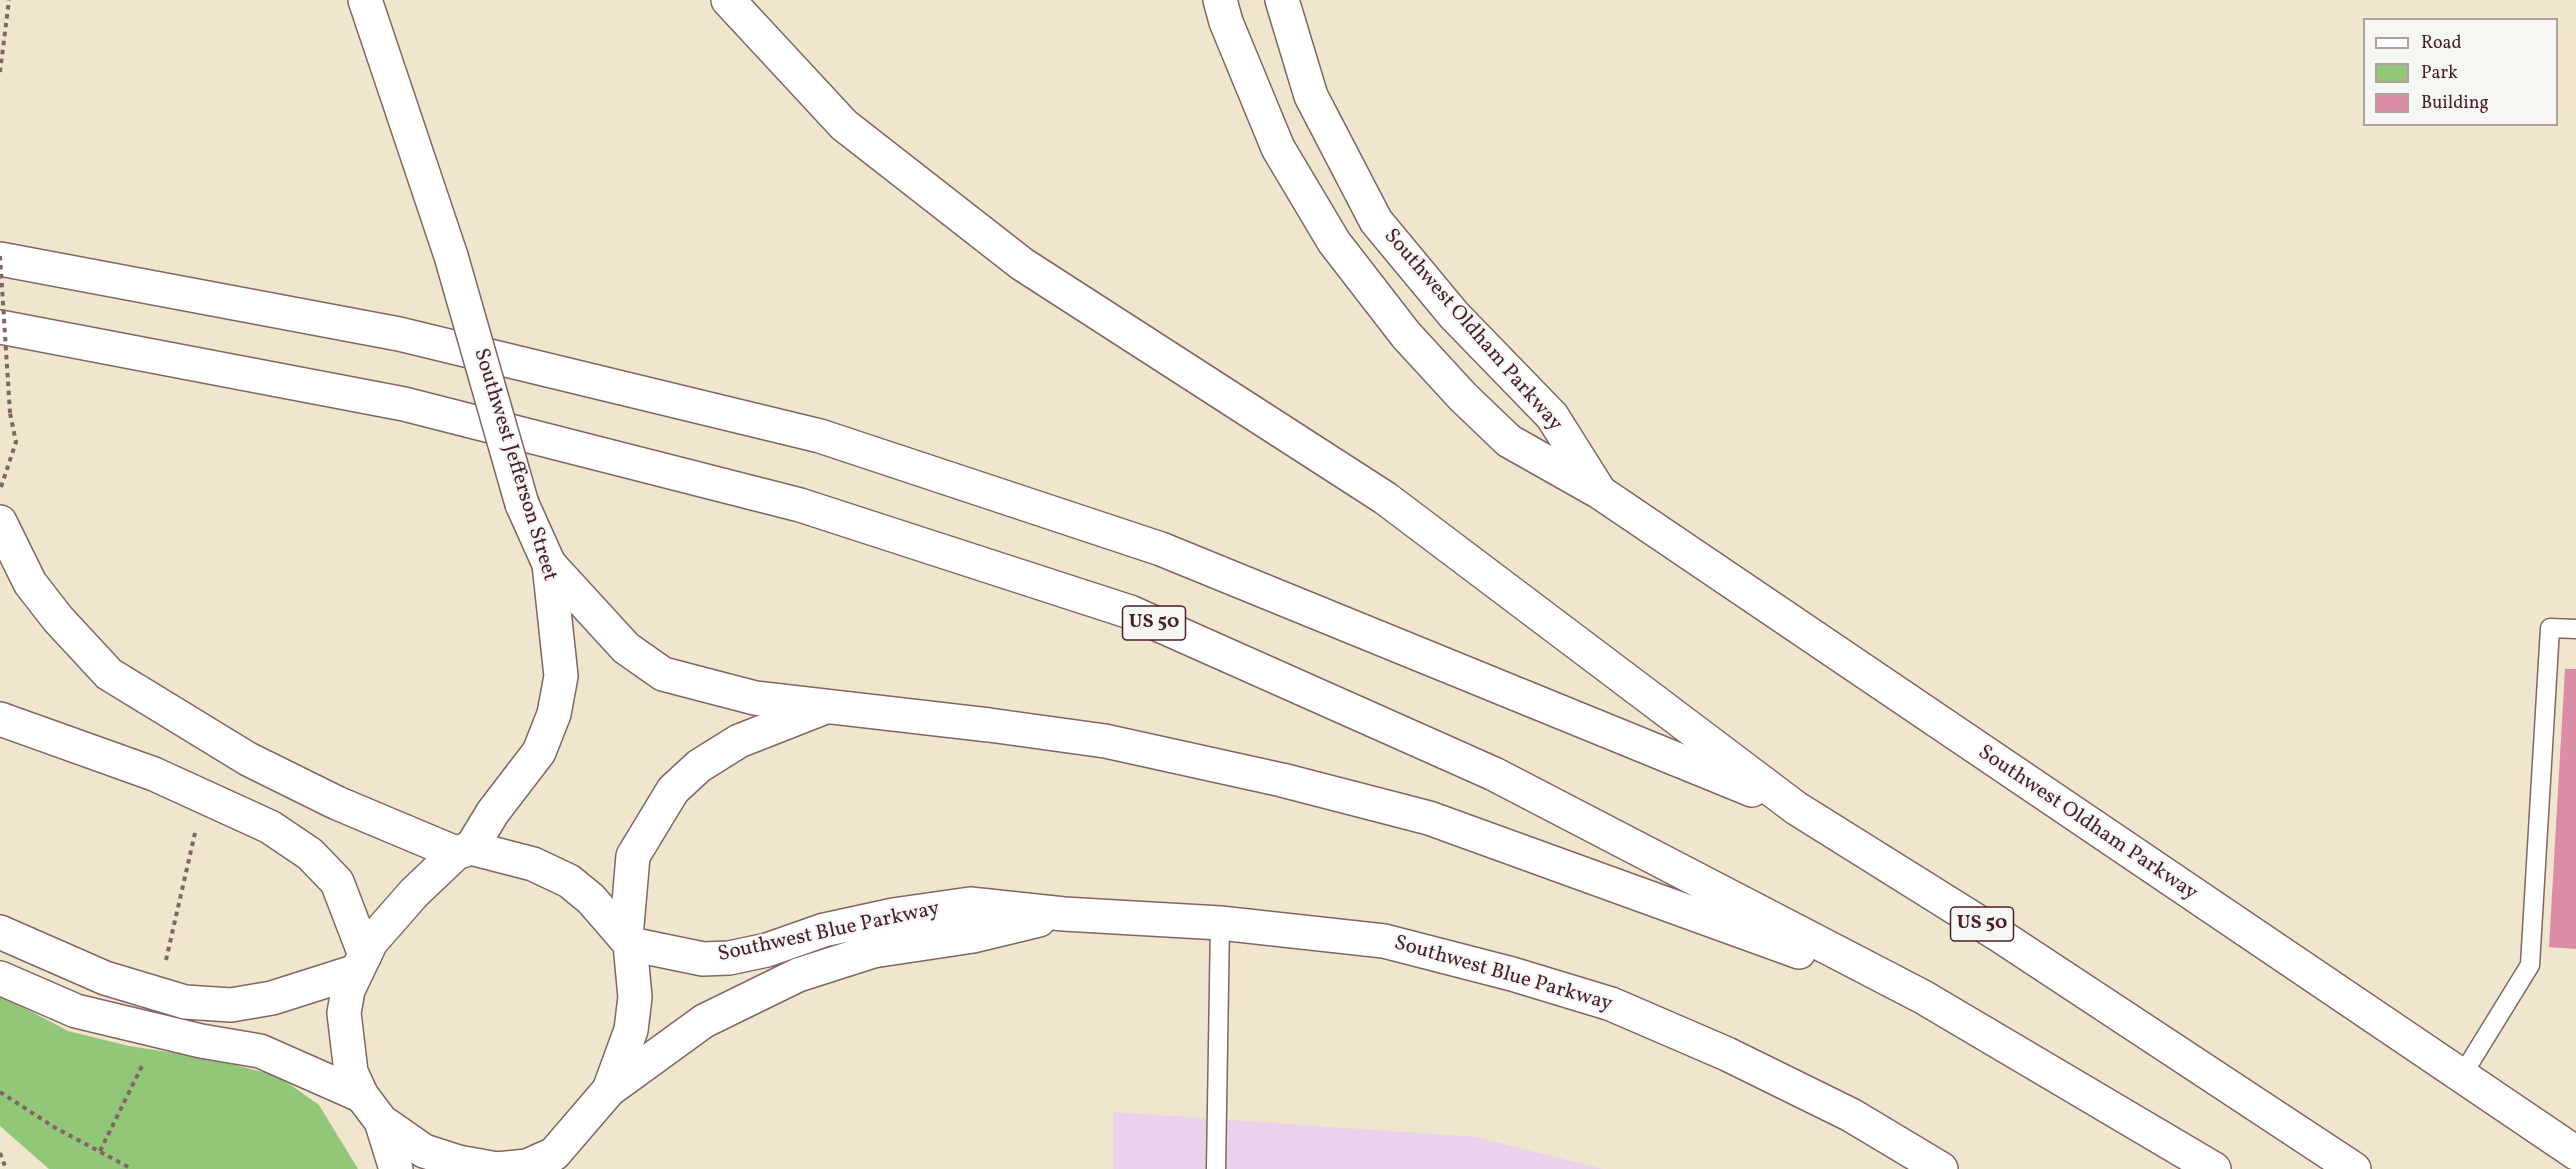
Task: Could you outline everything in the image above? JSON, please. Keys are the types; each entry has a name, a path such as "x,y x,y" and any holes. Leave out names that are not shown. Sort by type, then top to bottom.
{"main road":[{"name":"Southwest Jefferson Street","path":"362,1096 351,1072 344,1013 348,990 371,942 393,916 463,850 539,752 554,714 561,676 549,564 522,504 451,256 365,0"},
{"path":"728,0 844,125 1022,264 1385,498 1796,808"},
{"name":"Southwest Oldham Parkway","path":"1220,0 1226,22 1278,148 1334,242 1406,334 1470,404 1509,441 1601,493 2576,1153"},
{"name":"Southwest Oldham Parkway","path":"1282,0 1311,96 1376,221 1454,315 1552,416 1601,493"},
{"name":"US 50","path":"0,258 399,334 820,436 1161,549 1796,808 1999,935 2354,1169"},
{"name":"US 50","path":"0,327 404,404 800,505 1130,612 1494,774 1923,997 2214,1169"},
{"path":"0,522 30,583 58,619 110,674 248,759 337,803 463,850 533,864 569,881 591,899 628,940"},
{"path":"549,564 626,648 663,674 755,698 989,725 1104,741 1282,780 1418,815 1923,997"},
{"path":"0,978 76,1011 201,1041 260,1051 362,1096 381,1121 424,1151 458,1162 497,1169 550,1162 609,1090 622,1059 635,997 628,940 633,856 674,790 699,766 739,741 827,706"},
{"path":"0,718 154,774 270,827 310,854 337,882 361,963 272,998 231,1005 185,1002 105,978 0,932"},
{"name":"Southwest Blue Parkway","path":"628,940 702,959 729,958 767,950 836,928 893,915 970,904 1064,914 1220,923 1383,941 1512,974 1611,1004 1727,1054 1851,1115 1941,1169"},
{"name":"Southwest Blue Parkway","path":"609,1090 704,1021 798,975 873,951 973,936 1064,914"},
{"path":"381,1121 396,1169"}],"lane":[{"path":"2461,1077 2530,965 2550,628 2576,629"},
{"path":"1216,1169 1220,923"}],"path":[{"path":"0,72 9,0"},
{"path":"0,258 10,413 16,442 0,490"},
{"path":"166,962 195,831 185,827"},
{"path":"100,1151 145,1059"},
{"path":"0,1092 54,1127 132,1169"},
{"path":"0,1153 6,1169"}],"shaded area":[{"path":"1113,1112 1476,1137 1603,1169 1113,1169"}],"green space":[{"path":"0,995 68,1031 129,1046 208,1058 278,1076 319,1105 358,1169 49,1169 0,1126"}],"building":[{"path":"2565,669 2576,669 2576,949 2549,947"}]}
